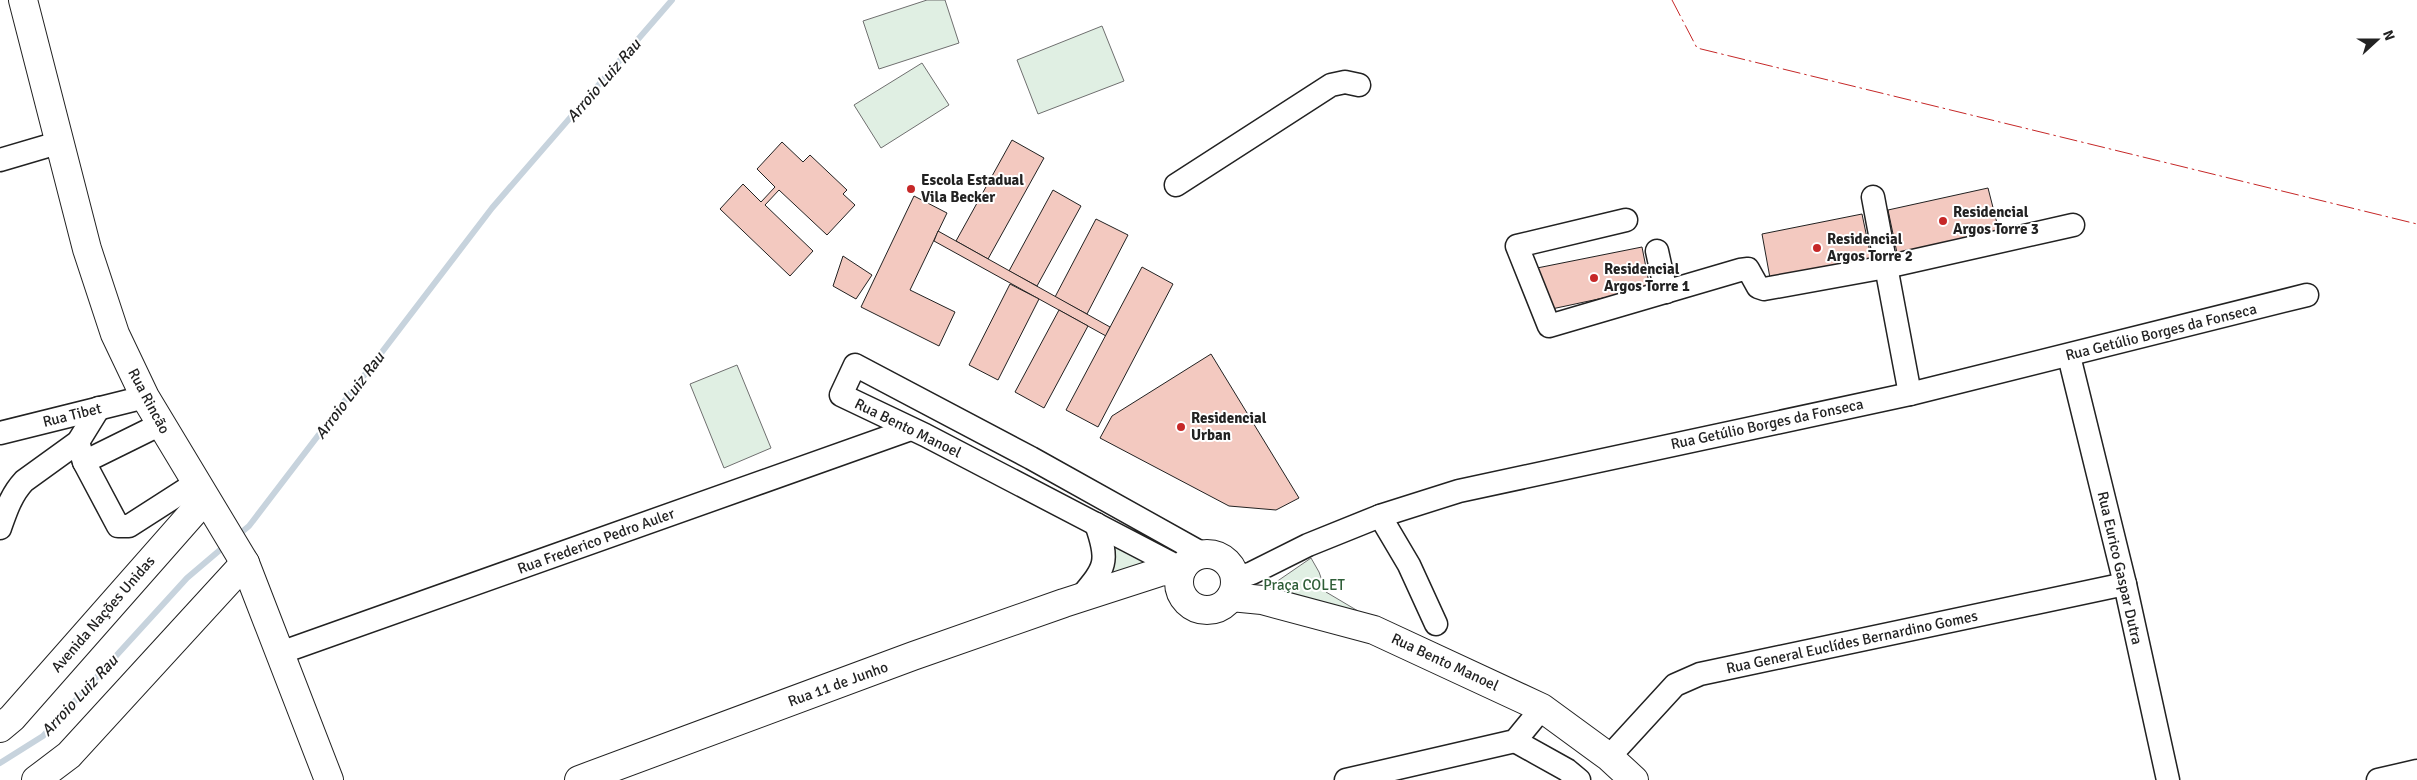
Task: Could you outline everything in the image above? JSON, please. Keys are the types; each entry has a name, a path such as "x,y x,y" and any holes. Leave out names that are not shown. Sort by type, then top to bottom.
{"main road":[{"name":"Rua Rincão","path":"23,0 87,249 115,334 144,397 242,558 329,780"},
{"name":"Avenida Nações Unidas","path":"0,728 12,718 205,499"},
{"path":"1220,557 1228,563 1233,588 1224,604 1207,610 1189,604 1189,571 1220,557"},
{"path":"36,780 70,755 242,558"},
{"name":"Rua 11 de Junho","path":"579,780 913,656 1090,595 1160,572 1189,571"},
{"name":"Rua Bento Manoel","path":"1233,588 1262,600 1374,630 1542,708 1609,756 1634,780"}],"street":[{"path":"1176,185 1331,85 1345,82 1359,85"},
{"path":"0,160 61,142"},
{"path":"1873,197 1910,394"},
{"path":"1626,220 1517,246 1549,326 1748,269 1758,287 1764,289 1886,267 2073,225"},
{"path":"1657,251 1666,292"},
{"name":"Rua Getúlio Borges da Fonseca","path":"1233,588 1252,573 1308,545 1380,516 1459,491 1910,394 2069,356 2308,295"},
{"name":"Rua Eurico Gaspar Dutra","path":"2069,356 2125,584 2168,780"},
{"name":"Rua Bento Manoel","path":"855,365 1031,458 1189,571 911,428 840,395 855,365"},
{"name":"Rua Tibet","path":"0,433 144,397"},
{"path":"99,408 81,452 115,524 121,527 129,526 205,499"},
{"path":"0,528 12,495 24,481 81,452 161,424"},
{"name":"Rua Frederico Pedro Auler","path":"280,653 911,428"},
{"path":"1380,516 1408,565 1436,624"},
{"path":"1090,595 1102,572 1104,558 1102,541 1096,524"},
{"name":"Rua General Euclídes Bernardino Gomes","path":"1609,756 1675,685 1700,674 2125,584"},
{"path":"1346,780 1515,741 1542,708"},
{"path":"1515,741 1567,770 1579,780"},
{"path":"2378,780 2417,771"}],"green space":[{"path":"927,0 945,0 959,43 879,69 863,21"},
{"path":"1102,26 1124,81 1038,114 1017,60"},
{"path":"922,63 949,105 881,148 854,105"},
{"path":"737,365 771,448 724,468 690,384"},
{"path":"1104,535 1161,566 1095,588"},
{"name":"Praça COLET","path":"1311,558 1319,572 1326,592 1358,611 1355,619 1263,591"}],"building":[{"path":"1012,140 1044,158 988,259 956,241"},
{"path":"782,142 803,162 810,155 847,190 843,194 855,205 827,235 779,190 765,205 813,251 790,276 720,209 743,184 761,202 775,187 757,169"},
{"name":"Residencial Argos Torre 3","path":"1988,188 1999,231 1897,253 1888,210"},
{"path":"1053,190 1081,206 1037,286 1009,271"},
{"path":"914,196 947,213 910,290 955,312 939,346 861,307"},
{"name":"Residencial Argos Torre 2","path":"1862,214 1872,262 1770,278 1762,234"},
{"path":"1096,219 1128,235 1087,314 1055,297"},
{"path":"938,231 1110,327 1106,336 934,241"},
{"name":"Residencial Argos Torre 1","path":"1642,247 1650,288 1547,310 1537,268"},
{"path":"843,256 872,275 856,299 833,286"},
{"path":"1142,267 1173,284 1098,427 1066,410"},
{"path":"1010,284 1039,299 998,380 969,365"},
{"path":"1059,310 1088,326 1044,408 1015,392"},
{"name":"Residencial Urban","path":"1211,354 1299,498 1276,510 1229,506 1100,438 1112,416"}],"waterway":[{"name":"Arroio Luiz Rau","path":"237,536 249,526 492,208 672,0"},
{"name":"Arroio Luiz Rau","path":"0,763 43,736 187,578 227,544"}],"power":[{"path":"1672,0 1697,48 2417,224"}],"place":[{"name":"Escola Estadual Vila Becker","path":"911,189"},
{"name":"Residencial Argos Torre 3","path":"1943,221"},
{"name":"Residencial Argos Torre 2","path":"1817,248"},
{"name":"Residencial Argos Torre 1","path":"1594,278"},
{"name":"Residencial Urban","path":"1181,427"}]}
